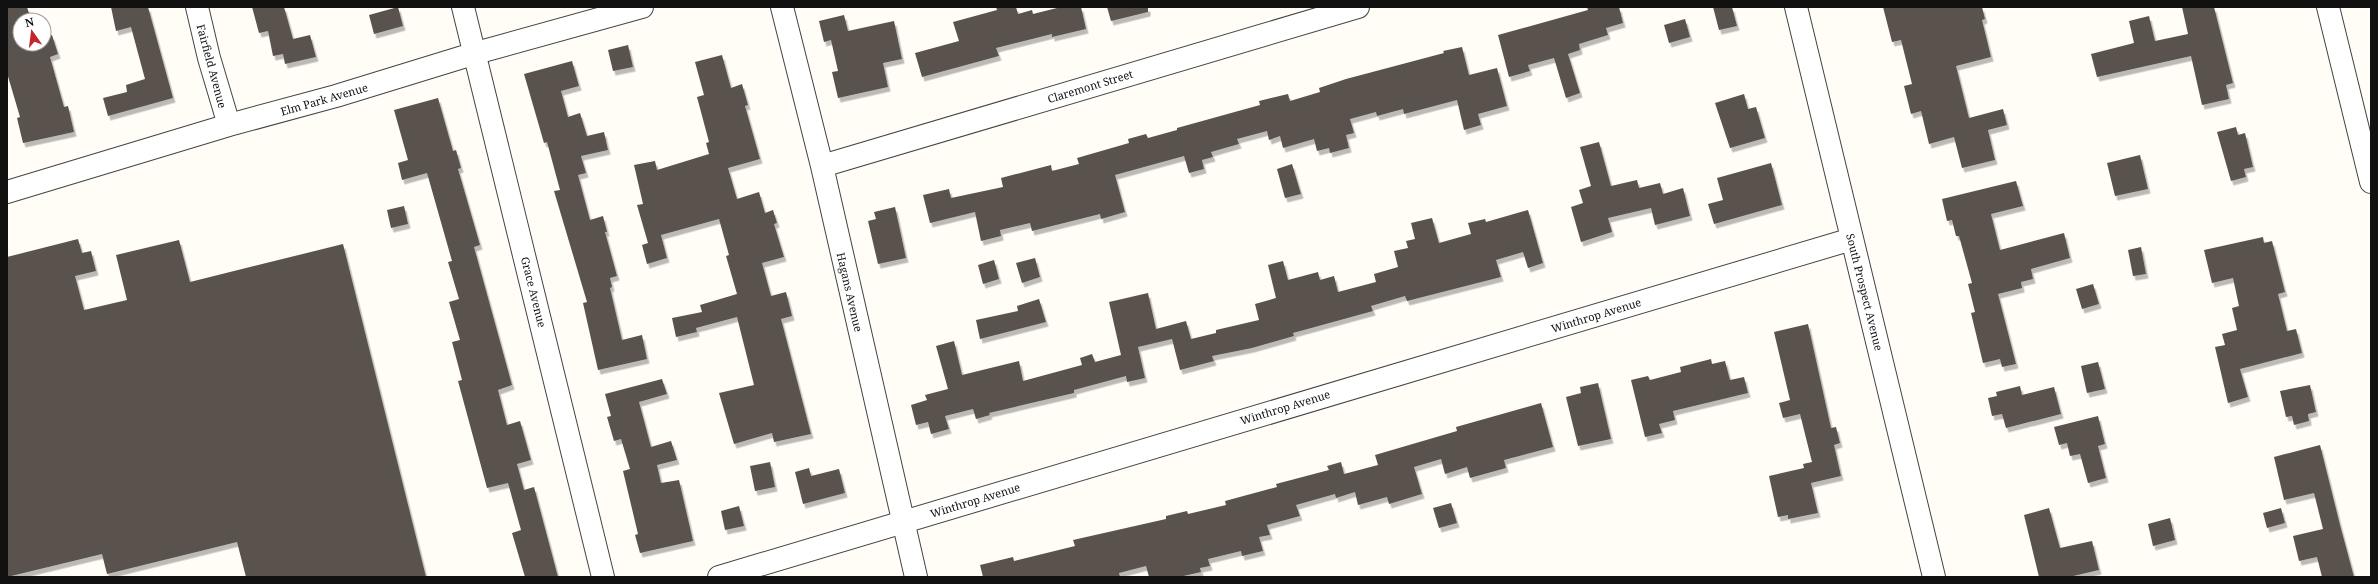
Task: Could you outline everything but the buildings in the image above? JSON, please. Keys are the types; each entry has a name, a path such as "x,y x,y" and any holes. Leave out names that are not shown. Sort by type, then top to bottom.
{"street":[{"name":"Fairfield Avenue","path":"196,7 208,58 229,126"},
{"name":"Grace Avenue","path":"463,7 476,53 603,577"},
{"name":"Elm Park Avenue","path":"7,192 336,96 476,53 642,7"},
{"name":"Hagans Avenue","path":"782,7 822,166 916,577"},
{"name":"Claremont Street","path":"822,166 1358,7"},
{"name":"South Prospect Avenue","path":"1796,7 1934,577"},
{"path":"2328,7 2371,182"},
{"name":"Winthrop Avenue","path":"719,577 902,521 1852,239"}]}
